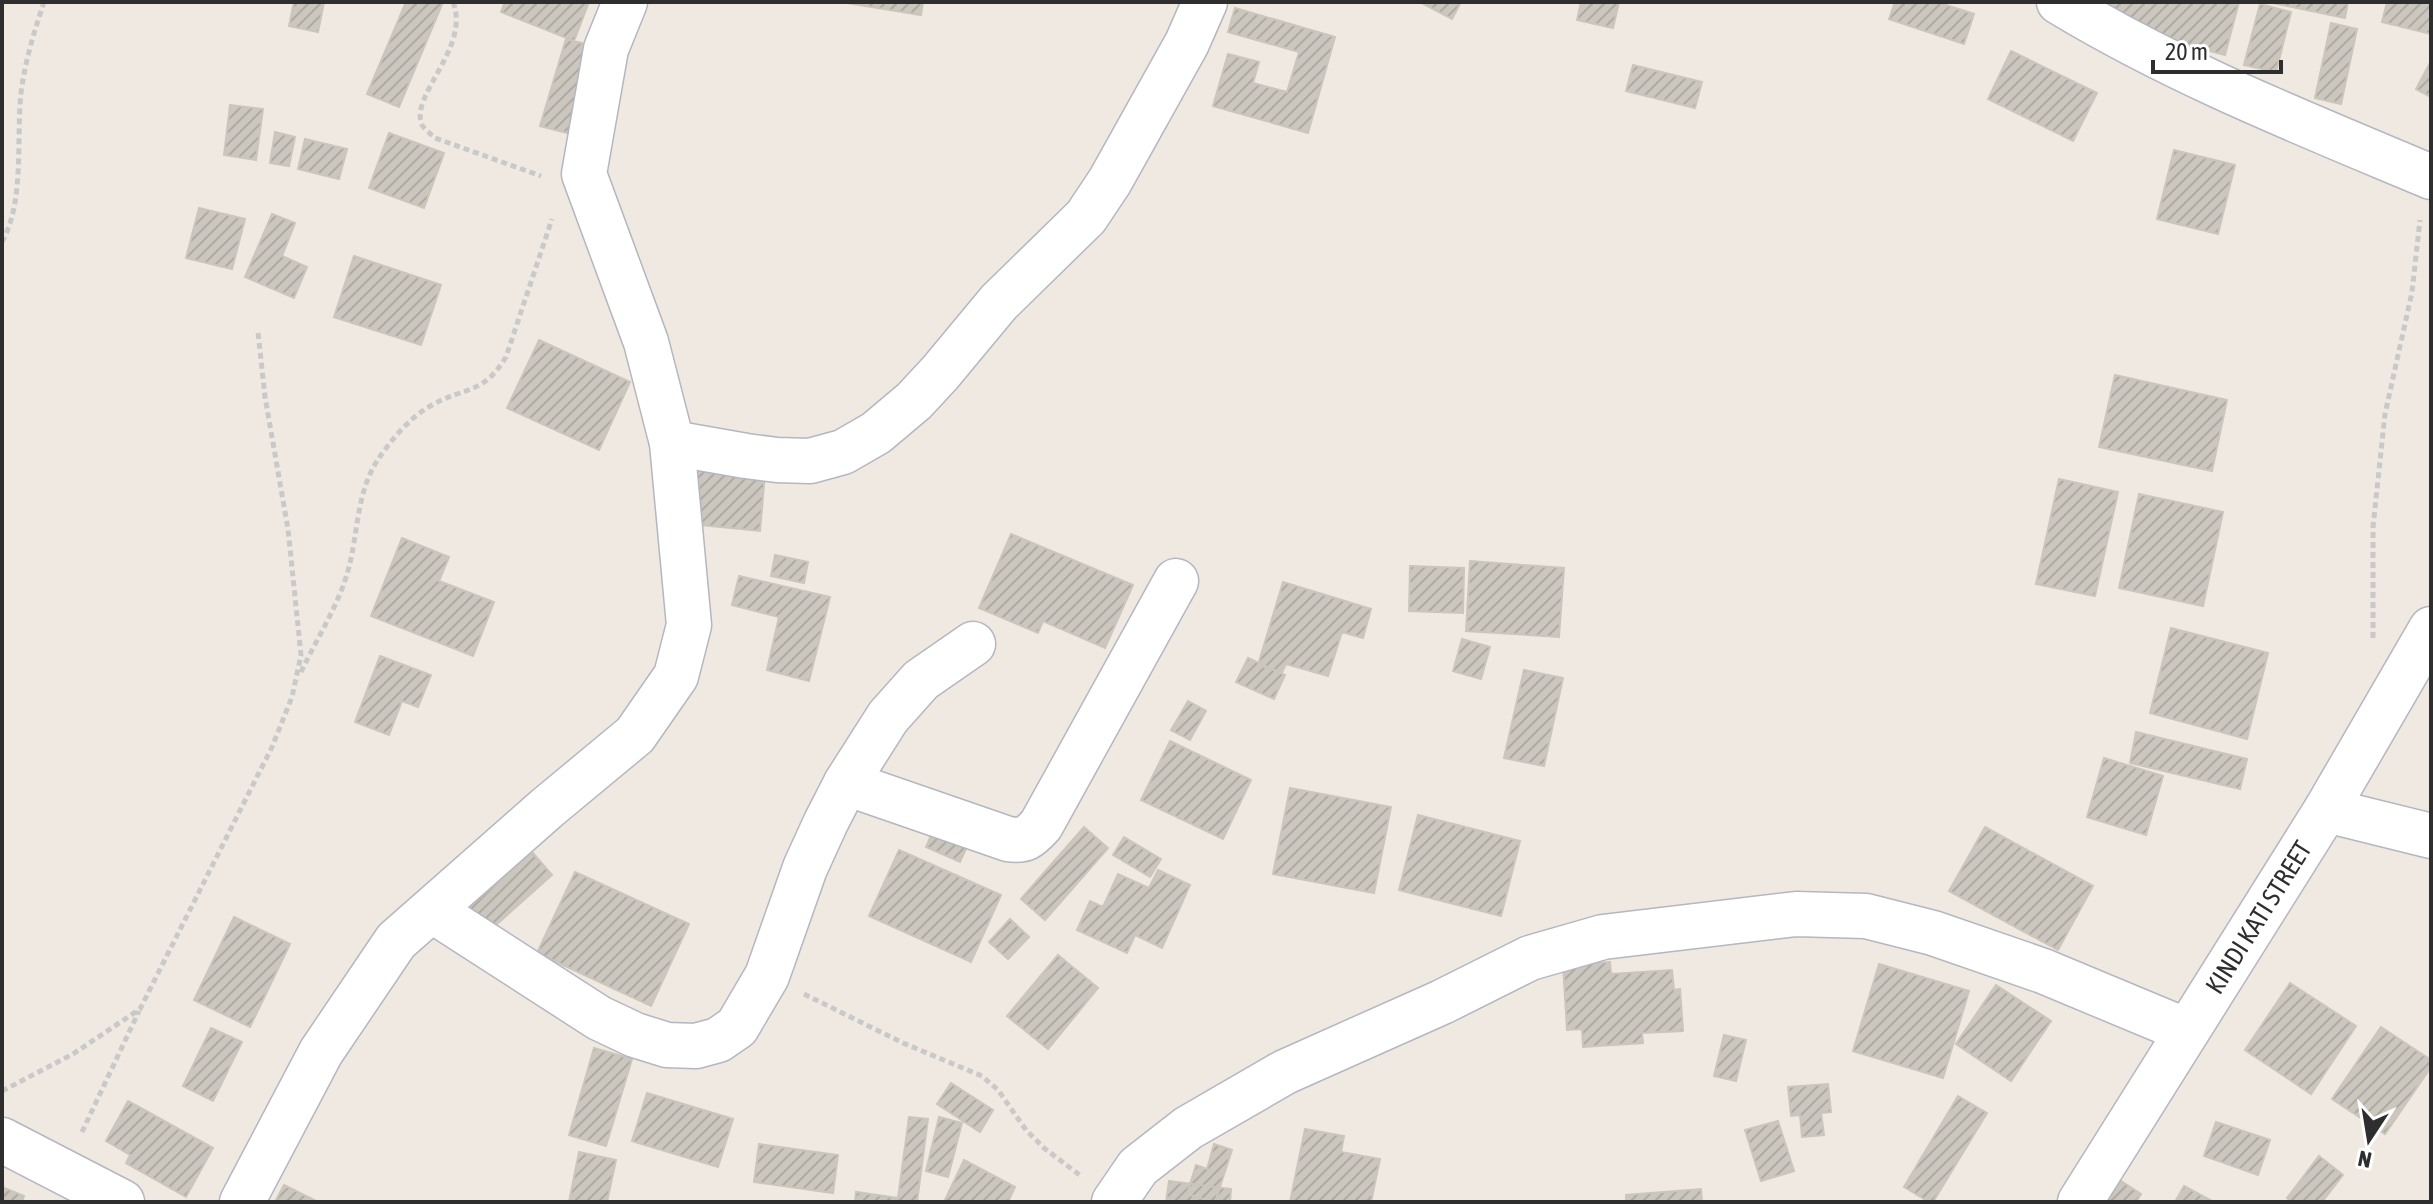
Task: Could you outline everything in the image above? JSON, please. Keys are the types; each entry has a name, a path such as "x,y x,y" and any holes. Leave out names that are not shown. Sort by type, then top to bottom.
{"street":[{"path":"242,1202 321,1052 396,941 635,735 676,676 689,625 672,443 646,342 609,239 576,187 584,174 606,49 625,2"},
{"path":"672,443 746,456 810,461 843,452 876,433 914,401 999,302 1086,217 1110,181 1187,43 1205,2"},
{"path":"2059,2 2116,36 2225,88 2428,176"},
{"path":"846,783 1008,839 1028,839 1041,825 1176,581"},
{"name":"KINDI KATI STREET","path":"2080,1202 2326,810 2431,629"},
{"path":"433,911 599,1018 635,1035 667,1045 696,1046 718,1040 737,1027 767,976 805,868 846,783 888,717 921,680 973,644"},
{"path":"2326,810 2431,836"},
{"path":"1114,1201 1138,1167 1188,1128 1285,1072 1442,1002 1530,958 1603,937 1796,914 1866,916 1933,933 2043,971 2187,1031"},
{"path":"2,1140 122,1202"}],"path":[{"path":"2,242 14,203 21,95 28,52 44,2"},
{"path":"298,676 349,569 366,483 377,461 406,426 431,405 472,390 497,372 576,187 435,138 422,125 420,116 425,97 457,30 458,19 453,2"},
{"path":"2373,651 2373,527 2385,414 2412,292 2428,176"},
{"path":"62,1172 272,747 298,676 301,655 288,529 265,397 258,332"},
{"path":"767,976 903,1043 982,1076 998,1090 1026,1130 1044,1148 1114,1201"},
{"path":"2,1091 73,1054 140,1009"}],"building":[{"path":"294,2 324,2 318,32 289,26"},
{"path":"406,2 443,2 399,107 367,94"},
{"path":"505,2 589,2 574,41 501,12"},
{"path":"841,2 923,2 921,15"},
{"path":"1420,2 1461,2 1452,19"},
{"path":"1581,2 1619,2 1613,28 1577,20"},
{"path":"1895,2 1937,2 1974,14 1964,44 1889,19"},
{"path":"2108,2 2239,2 2225,55 2103,23"},
{"path":"2268,2 2348,2 2345,18"},
{"path":"2387,2 2431,2 2431,34 2382,22"},
{"path":"2260,4 2291,12 2276,72 2244,65"},
{"path":"1235,8 1335,37 1308,133 1213,106 1228,54 1259,62 1253,83 1287,92 1299,52 1228,32"},
{"path":"2331,23 2357,29 2341,104 2315,98"},
{"path":"566,39 597,47 571,134 540,126"},
{"path":"2011,51 2097,93 2073,141 1988,99"},
{"path":"2431,61 2431,97 2416,89"},
{"path":"1633,65 1702,82 1695,108 1626,91"},
{"path":"230,105 263,109 256,160 224,155"},
{"path":"275,132 295,137 289,166 270,163"},
{"path":"389,133 444,153 424,208 369,188"},
{"path":"305,139 347,149 339,179 298,169"},
{"path":"2174,150 2235,165 2218,234 2157,219"},
{"path":"199,208 245,219 232,269 186,258"},
{"path":"272,214 295,223 282,256 307,267 294,298 245,277"},
{"path":"354,256 441,285 421,345 334,317"},
{"path":"539,340 630,382 599,450 507,408"},
{"path":"2115,375 2227,400 2212,471 2099,447"},
{"path":"698,467 765,473 760,531 692,524"},
{"path":"2059,479 2118,492 2095,596 2036,584"},
{"path":"2139,494 2223,512 2203,606 2119,588"},
{"path":"1011,534 1133,585 1105,648 1043,621 1038,633 979,608"},
{"path":"402,538 449,557 439,581 494,602 473,656 371,616"},
{"path":"775,555 808,562 804,583 771,576"},
{"path":"1470,561 1564,568 1559,637 1466,631"},
{"path":"1410,566 1464,568 1463,613 1409,611"},
{"path":"739,576 830,597 809,681 767,670 779,617 732,605"},
{"path":"1283,582 1371,609 1363,638 1342,632 1328,676 1286,664 1282,672 1258,665"},
{"path":"2171,628 2268,653 2247,739 2150,713"},
{"path":"1462,639 1490,647 1481,679 1453,671"},
{"path":"380,656 431,675 418,707 402,701 389,735 355,722"},
{"path":"1248,658 1285,675 1274,699 1236,682"},
{"path":"1524,670 1563,678 1544,766 1504,758"},
{"path":"1188,701 1206,711 1190,740 1171,730"},
{"path":"2136,732 2247,759 2240,789 2130,763"},
{"path":"1170,741 1251,780 1223,839 1141,800"},
{"path":"2104,758 2163,776 2146,835 2087,817"},
{"path":"1290,788 1391,807 1374,893 1273,874"},
{"path":"1418,815 1520,841 1501,916 1399,890"},
{"path":"936,824 970,840 960,862 926,847"},
{"path":"1084,827 1108,848 1045,920 1021,899"},
{"path":"1985,827 2093,886 2058,950 1949,891"},
{"path":"1124,837 1161,859 1150,877 1113,855"},
{"path":"899,850 1001,895 971,962 869,916"},
{"path":"532,852 552,875 487,933 466,910"},
{"path":"1158,870 1190,885 1162,948 1135,935 1127,953 1077,930 1090,901 1103,907 1118,874 1149,888"},
{"path":"575,872 689,924 651,1006 537,953"},
{"path":"234,917 290,944 250,1027 194,1000"},
{"path":"1010,919 1029,937 1008,959 989,942"},
{"path":"1058,955 1098,988 1048,1049 1007,1016"},
{"path":"1610,962 1611,974 1672,970 1674,990 1680,989 1683,1031 1642,1033 1643,1043 1583,1047 1582,1029 1567,1030 1563,965"},
{"path":"1879,964 1969,991 1943,1078 1853,1051"},
{"path":"2290,983 2356,1026 2311,1094 2245,1050"},
{"path":"1996,985 2051,1021 2011,1081 1956,1044"},
{"path":"2381,1027 2431,1060 2431,1067 2385,1134 2332,1099"},
{"path":"211,1028 242,1042 213,1101 183,1086"},
{"path":"1724,1035 1746,1040 1736,1081 1714,1076"},
{"path":"594,1048 632,1059 606,1146 569,1135"},
{"path":"951,1083 993,1110 980,1132 937,1104"},
{"path":"1828,1084 1831,1112 1821,1113 1824,1135 1802,1137 1800,1115 1791,1116 1788,1087"},
{"path":"647,1093 733,1119 718,1167 632,1141"},
{"path":"1958,1096 1987,1113 1933,1202 1929,1202 1904,1187"},
{"path":"128,1101 213,1148 186,1197 126,1163 130,1155 106,1141"},
{"path":"909,1117 928,1119 917,1202 855,1202 856,1192 898,1198"},
{"path":"939,1117 962,1123 948,1177 926,1171"},
{"path":"1778,1121 1794,1171 1761,1181 1745,1130"},
{"path":"2216,1122 2270,1140 2258,1175 2204,1156"},
{"path":"1305,1129 1344,1136 1341,1152 1380,1159 1371,1202 1290,1202"},
{"path":"759,1144 838,1155 833,1193 754,1182"},
{"path":"1214,1144 1232,1150 1213,1202 1187,1194 1196,1165 1207,1169"},
{"path":"579,1152 616,1160 607,1202 569,1202"},
{"path":"2319,1156 2343,1175 2322,1202 2293,1202 2287,1198"},
{"path":"964,1160 1015,1187 1008,1202 944,1202"},
{"path":"2115,1177 2141,1194 2136,1202 2098,1202"},
{"path":"1169,1181 1231,1189 1230,1202 1166,1202"},
{"path":"284,1185 318,1202 275,1202"},
{"path":"2184,1186 2212,1201 2175,1202"},
{"path":"2,1187 24,1196 22,1202 2,1202"},
{"path":"1701,1189 1702,1202 1626,1202 1626,1195"}]}
